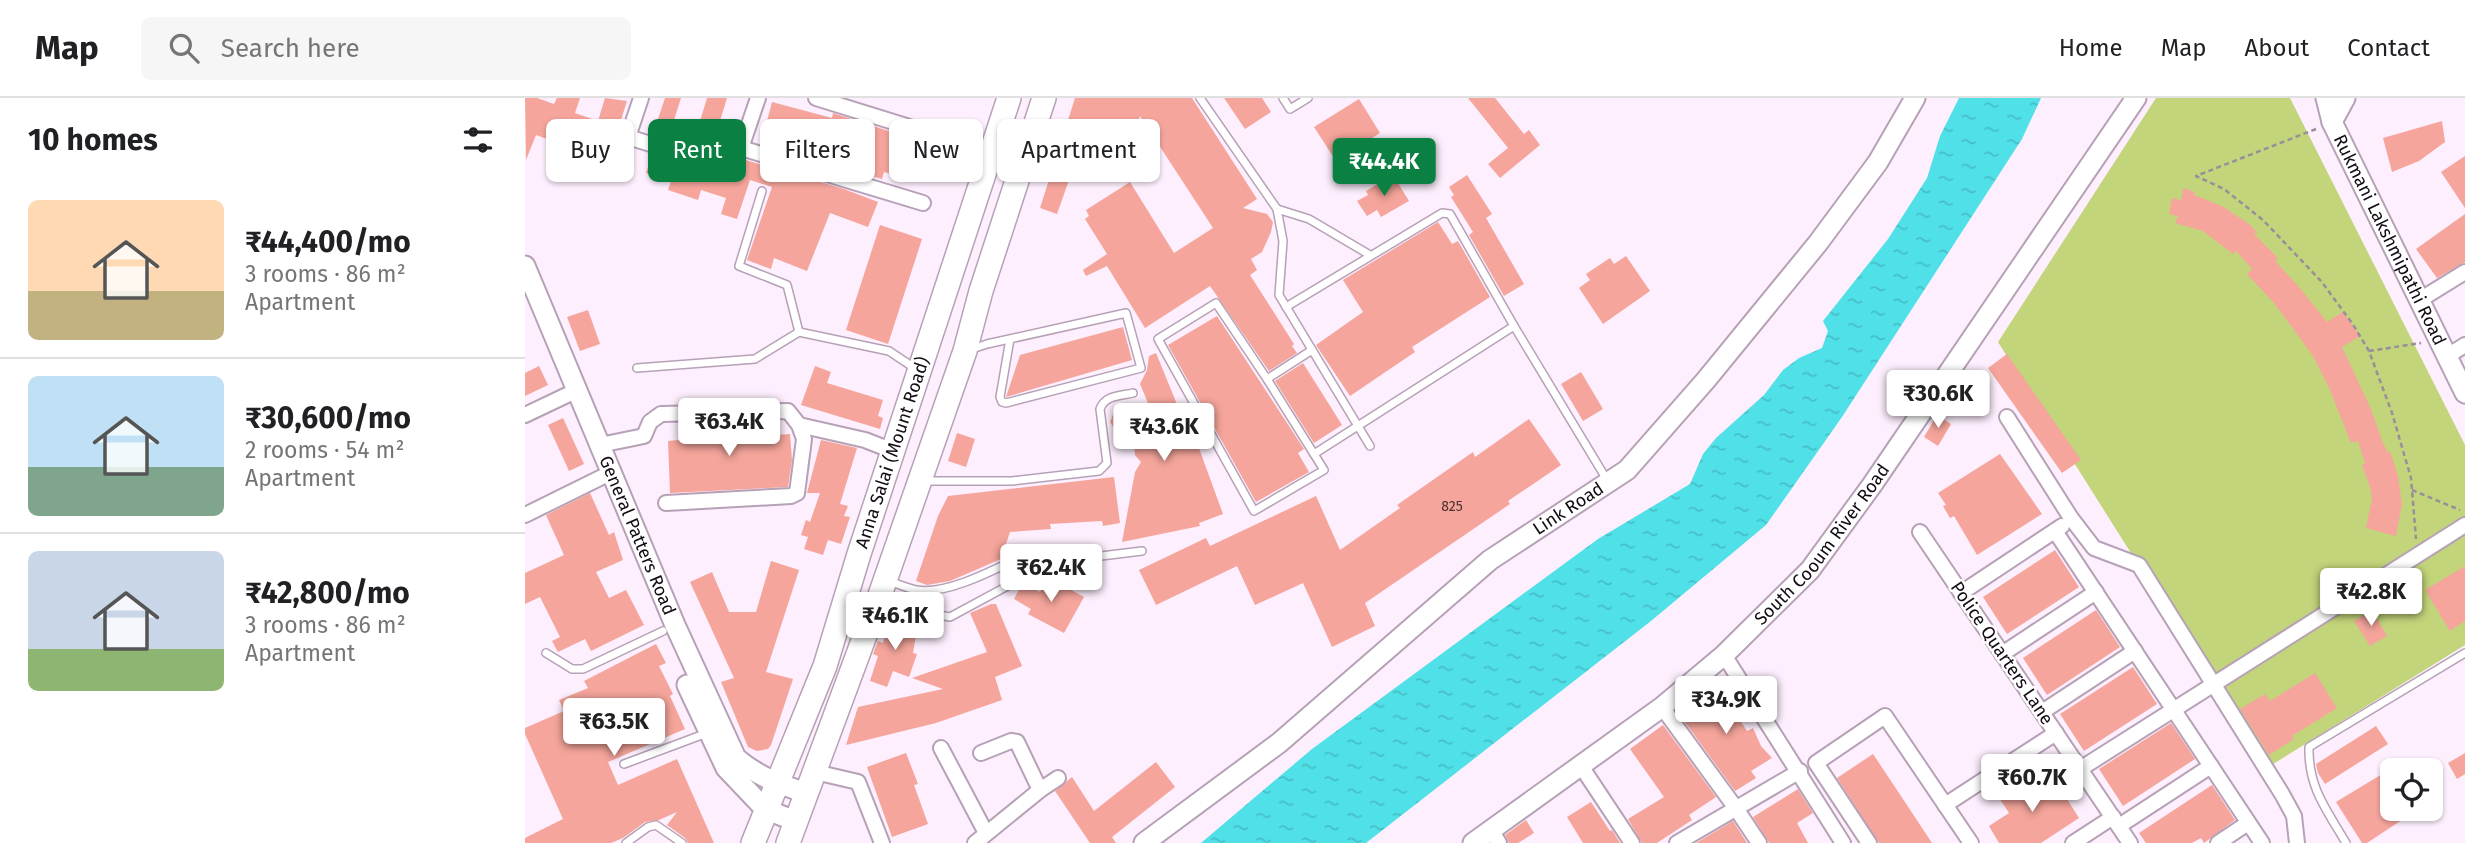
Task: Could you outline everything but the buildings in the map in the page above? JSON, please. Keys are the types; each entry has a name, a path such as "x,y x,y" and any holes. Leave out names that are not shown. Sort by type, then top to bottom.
{"main road":[{"name":"Anna Salai (Mount Road)","path":"753,843 825,666 1009,98"},
{"name":"Anna Salai (Mount Road)","path":"792,832 883,587 965,351 981,291 1044,98"},
{"path":"948,282 981,291"}],"street":[{"path":"641,98 628,136 648,143"},
{"path":"758,98 741,148 923,203"},
{"path":"816,98 990,152"},
{"name":"Link Road","path":"1144,843 1279,743 1490,560 1627,470 1663,432 1818,243 1878,162 1915,98"},
{"name":"South Cooum River Road","path":"1473,843 1495,837 1581,766 1662,706 1724,654 1810,570 1872,485 2136,98"},
{"name":"Rukmani Lakshmipathi Road","path":"2326,98 2332,122 2465,393"},
{"name":"Rukmani Lakshmipathi Road","path":"2332,122 2344,98"},
{"name":"General Patters Road","path":"525,266 675,625 736,758 753,772 777,783 810,782"},
{"path":"2418,301 2465,272"},
{"name":"General Patters Road","path":"525,294 603,477 663,631 708,733 726,768 765,809"},
{"path":"2442,349 2465,345"},
{"path":"525,415 567,395"},
{"path":"600,445 644,436 650,422 661,414 788,411 799,425 804,439 797,494 666,502"},
{"path":"2007,417 2071,518 2094,548 2139,565 2291,810 2296,825 2297,843"},
{"path":"799,425 865,440 893,451"},
{"path":"527,510 603,477"},
{"path":"1961,593 2071,518"},
{"path":"2080,769 2465,524"},
{"path":"2055,531 2262,843"},
{"name":"Police Quarters Lane","path":"1920,532 2130,843"},
{"path":"2002,653 2096,592"},
{"path":"2042,712 2135,651"},
{"path":"1724,654 1843,843"},
{"path":"1662,706 1759,843"},
{"path":"1869,843 1816,763 1885,716 1971,843"},
{"path":"1945,805 2056,733"},
{"path":"981,753 1011,741 1017,742 1041,790"},
{"path":"941,748 981,838 1058,778"},
{"path":"1581,766 1632,843"},
{"path":"2073,843 2211,766"},
{"path":"1677,843 1800,771"},
{"path":"810,782 858,782 881,843"},
{"path":"765,809 792,832"},
{"path":"2218,843 2248,823"}],"lane":[{"path":"1200,98 1277,209 1283,241 1279,295 1370,446"},
{"path":"1283,98 1290,110 1308,98"},
{"path":"762,191 739,266 787,285 799,332"},
{"path":"1277,209 1309,219 1370,255"},
{"path":"1286,307 1434,216 1450,214 1609,483"},
{"path":"1216,303 1267,379 1324,470 1254,511 1158,340 1216,303"},
{"path":"965,351 1010,339 1126,313 1141,368 1006,403 1002,402 1000,391 1010,339"},
{"path":"1314,454 1514,326"},
{"path":"637,368 755,359 799,332 889,351 919,372"},
{"path":"1267,379 1311,350"},
{"path":"919,481 1012,481 1099,471 1107,463 1100,410 1102,404 1107,398 1133,393"},
{"path":"883,587 905,601 938,615 950,617 1052,562 1142,551"},
{"path":"883,587 933,589 957,584 1010,562"},
{"path":"546,653 572,669 583,669 663,631"},
{"path":"2346,843 2316,792 2308,769 2309,747 2465,653"},
{"path":"624,764 708,733"},
{"path":"627,843 648,827 656,825 682,843"}],"path":[{"path":"2332,122 2196,176 2224,190 2263,220 2321,281 2369,351 2392,413 2411,478 2417,554"},
{"path":"2369,351 2442,349"},
{"path":"2412,490 2465,512"}],"green space":[{"path":"2156,98 2290,98 2465,445 2465,645 2270,766 2209,677 1998,342"}],"water":[{"path":"1959,98 2041,98 2022,139 1842,417 1766,525 1651,621 1366,843 1201,843 1312,749 1598,539 1690,484 1703,454 1716,438 1764,395 1783,370 1799,358 1822,348 1828,331 1823,321 1888,239 1927,178 1940,136"}]}
